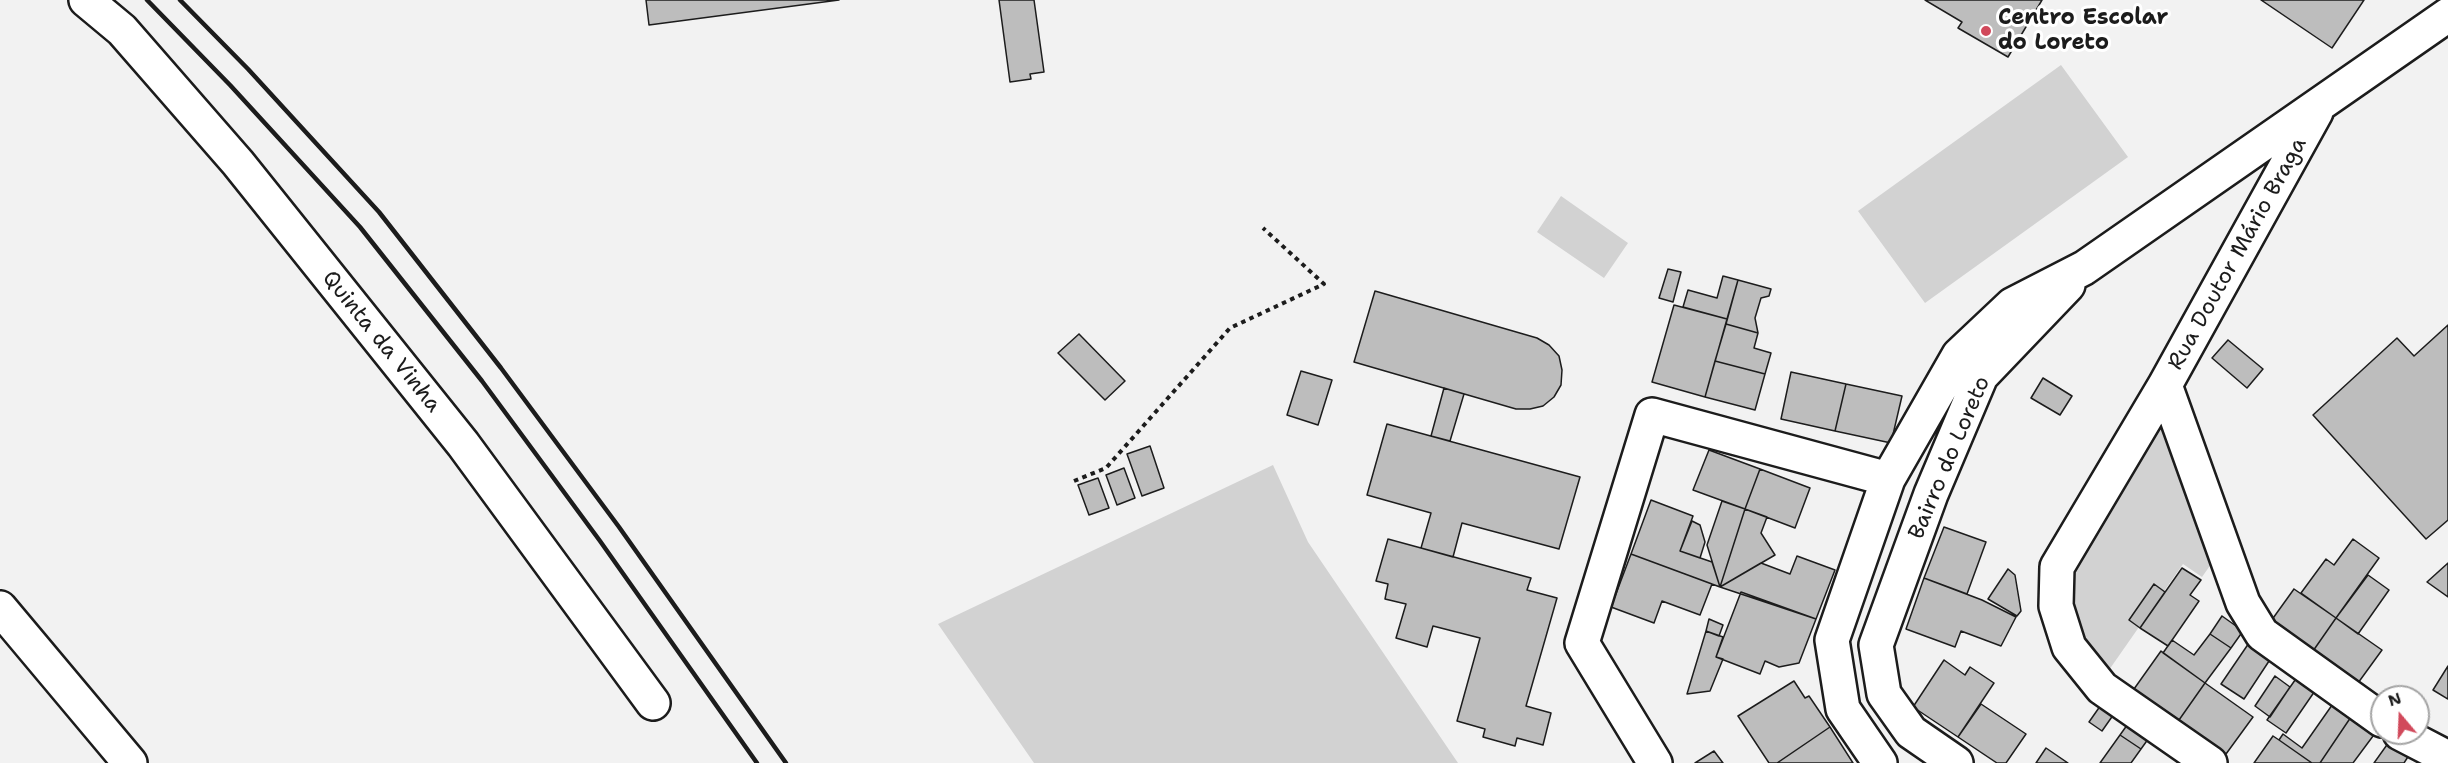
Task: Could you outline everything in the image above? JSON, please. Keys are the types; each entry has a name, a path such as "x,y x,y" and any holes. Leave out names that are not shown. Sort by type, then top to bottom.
{"street":[{"name":"Quinta da Vinha","path":"87,0 122,30 238,163 463,444 653,704"},
{"path":"2084,268 2448,15"},
{"name":"Rua Doutor Mário Braga","path":"2320,105 2165,386 2243,603 2262,634 2370,711"},
{"name":"Bairro do Loreto","path":"1880,763 1843,709 1832,640 1888,479 1959,354 2012,305 2084,268"},
{"name":"Bairro do Loreto","path":"1956,763 1911,732 1884,693 1876,645 1931,494 1981,376 2084,268"},
{"path":"2165,386 2056,567 2056,606 2069,647 2102,688 2210,763"},
{"path":"1655,763 1582,644 1652,415 1888,479"},
{"path":"0,608 130,763"},
{"path":"2423,745 2448,758"}],"path":[{"path":"1074,481 1106,468 1230,328 1324,284 1263,228"}],"shaded area":[{"path":"2061,65 2128,157 1925,303 1858,211"},
{"path":"1561,196 1628,243 1604,278 1537,232"},
{"path":"2160,420 2214,560 2202,577 2183,564 2109,670 2080,641 2066,606 2067,571"},
{"path":"1273,465 1308,542 1458,763 1034,763 938,624"}],"building":[{"path":"646,0 839,0 649,25"},
{"path":"999,0 1034,0 1044,72 1030,74 1031,79 1010,82"},
{"path":"1925,0 2042,0 2008,57 1958,28 1962,22"},
{"path":"2261,0 2364,0 2332,48"},
{"path":"1668,269 1681,272 1673,302 1659,298"},
{"path":"1723,276 1738,280 1727,319 1683,307 1688,290 1717,298"},
{"path":"1738,280 1771,289 1769,296 1761,298 1755,318 1758,333 1726,324"},
{"path":"1375,291 1537,338 1549,345 1559,356 1562,370 1561,385 1554,397 1543,406 1516,409 1354,362"},
{"path":"1674,305 1727,319 1705,397 1652,382"},
{"path":"1726,324 1758,333 1754,348 1771,353 1765,374 1715,361"},
{"path":"2448,325 2448,520 2426,539 2313,415 2397,338 2414,356"},
{"path":"1079,334 1125,381 1105,400 1058,353"},
{"path":"2228,340 2263,369 2247,388 2212,358"},
{"path":"1715,361 1765,374 1755,410 1705,397"},
{"path":"1301,371 1332,380 1318,425 1287,415"},
{"path":"1791,372 1846,384 1835,431 1781,419"},
{"path":"2043,378 2072,396 2060,415 2031,398"},
{"path":"1846,384 1902,396 1891,443 1835,431"},
{"path":"1444,388 1464,394 1450,441 1431,436"},
{"path":"1387,424 1580,477 1559,549 1462,523 1453,557 1421,548 1431,513 1367,495"},
{"path":"1150,446 1164,488 1142,496 1127,454"},
{"path":"1709,450 1760,469 1745,509 1693,490"},
{"path":"1124,468 1135,498 1117,505 1106,475"},
{"path":"1760,469 1810,488 1795,528 1745,509"},
{"path":"1098,478 1109,508 1089,515 1078,485"},
{"path":"1651,500 1693,516 1680,551 1712,562 1720,587 1631,554"},
{"path":"1722,501 1745,509 1720,587 1707,545"},
{"path":"1745,509 1767,517 1761,533 1775,555 1720,587"},
{"path":"1692,521 1700,525 1705,542 1700,558 1680,551"},
{"path":"1944,527 1986,542 1967,594 1924,578"},
{"path":"1388,539 1531,578 1527,590 1557,598 1526,706 1551,713 1543,745 1517,738 1515,746 1483,737 1485,729 1457,721 1480,638 1433,626 1427,647 1396,638 1406,604 1385,599 1388,584 1376,581"},
{"path":"2353,539 2379,558 2336,618 2301,593 2326,559 2334,565"},
{"path":"1631,554 1712,584 1700,615 1662,601 1654,623 1611,607"},
{"path":"1797,556 1835,570 1816,619 1720,587 1761,563 1790,574"},
{"path":"2448,563 2448,597 2427,582"},
{"path":"2182,568 2201,580 2190,595 2199,601 2168,646 2140,628"},
{"path":"2008,569 2015,575 2021,611 2017,616 1988,599"},
{"path":"2368,575 2389,590 2358,634 2336,618"},
{"path":"1924,578 1982,600 2016,617 2001,646 1961,631 1955,647 1906,629"},
{"path":"2154,584 2165,592 2140,628 2129,620"},
{"path":"2294,589 2336,618 2313,651 2271,621"},
{"path":"1741,592 1816,619 1799,663 1779,667 1765,661 1760,674 1716,657"},
{"path":"2222,616 2243,631 2231,648 2210,634"},
{"path":"2336,618 2382,650 2358,683 2313,651"},
{"path":"1709,619 1723,625 1719,636 1706,631"},
{"path":"1706,631 1723,637 1716,657 1723,659 1710,691 1687,694"},
{"path":"2210,634 2231,648 2205,683 2163,653 2172,640 2194,655"},
{"path":"2251,640 2273,655 2244,699 2221,684"},
{"path":"2161,651 2205,683 2179,720 2134,689"},
{"path":"1944,660 1965,675 1970,667 1994,683 1958,737 1913,707"},
{"path":"2448,666 2448,699 2433,690"},
{"path":"2300,673 2319,685 2286,733 2267,720"},
{"path":"2275,676 2290,687 2270,717 2255,706"},
{"path":"1794,681 1805,698 1809,696 1830,727 1777,763 1769,763 1738,716"},
{"path":"2205,683 2253,717 2226,754 2179,720"},
{"path":"2337,698 2355,711 2320,763 2312,763 2279,740 2283,734 2302,748"},
{"path":"2103,702 2116,711 2102,731 2089,722"},
{"path":"1981,704 2026,734 2006,763 1997,763 1958,737"},
{"path":"2355,711 2370,722 2370,740 2353,763 2320,763"},
{"path":"2130,721 2151,735 2141,749 2120,735"},
{"path":"1830,727 1853,763 1777,763"},
{"path":"2120,735 2141,749 2131,763 2100,763"},
{"path":"2273,736 2279,740 2312,763 2254,763"},
{"path":"2387,745 2408,745 2413,749 2404,763 2374,763"},
{"path":"2046,748 2068,763 2036,763"},
{"path":"1714,751 1723,763 1695,763"}],"railway":[{"path":"147,0 230,85 360,227 482,381 600,541 757,763"},
{"path":"180,0 248,69 379,212 501,368 619,527 786,763"}],"place":[{"name":"Centro Escolar do Loreto","path":"1986,31"}]}
